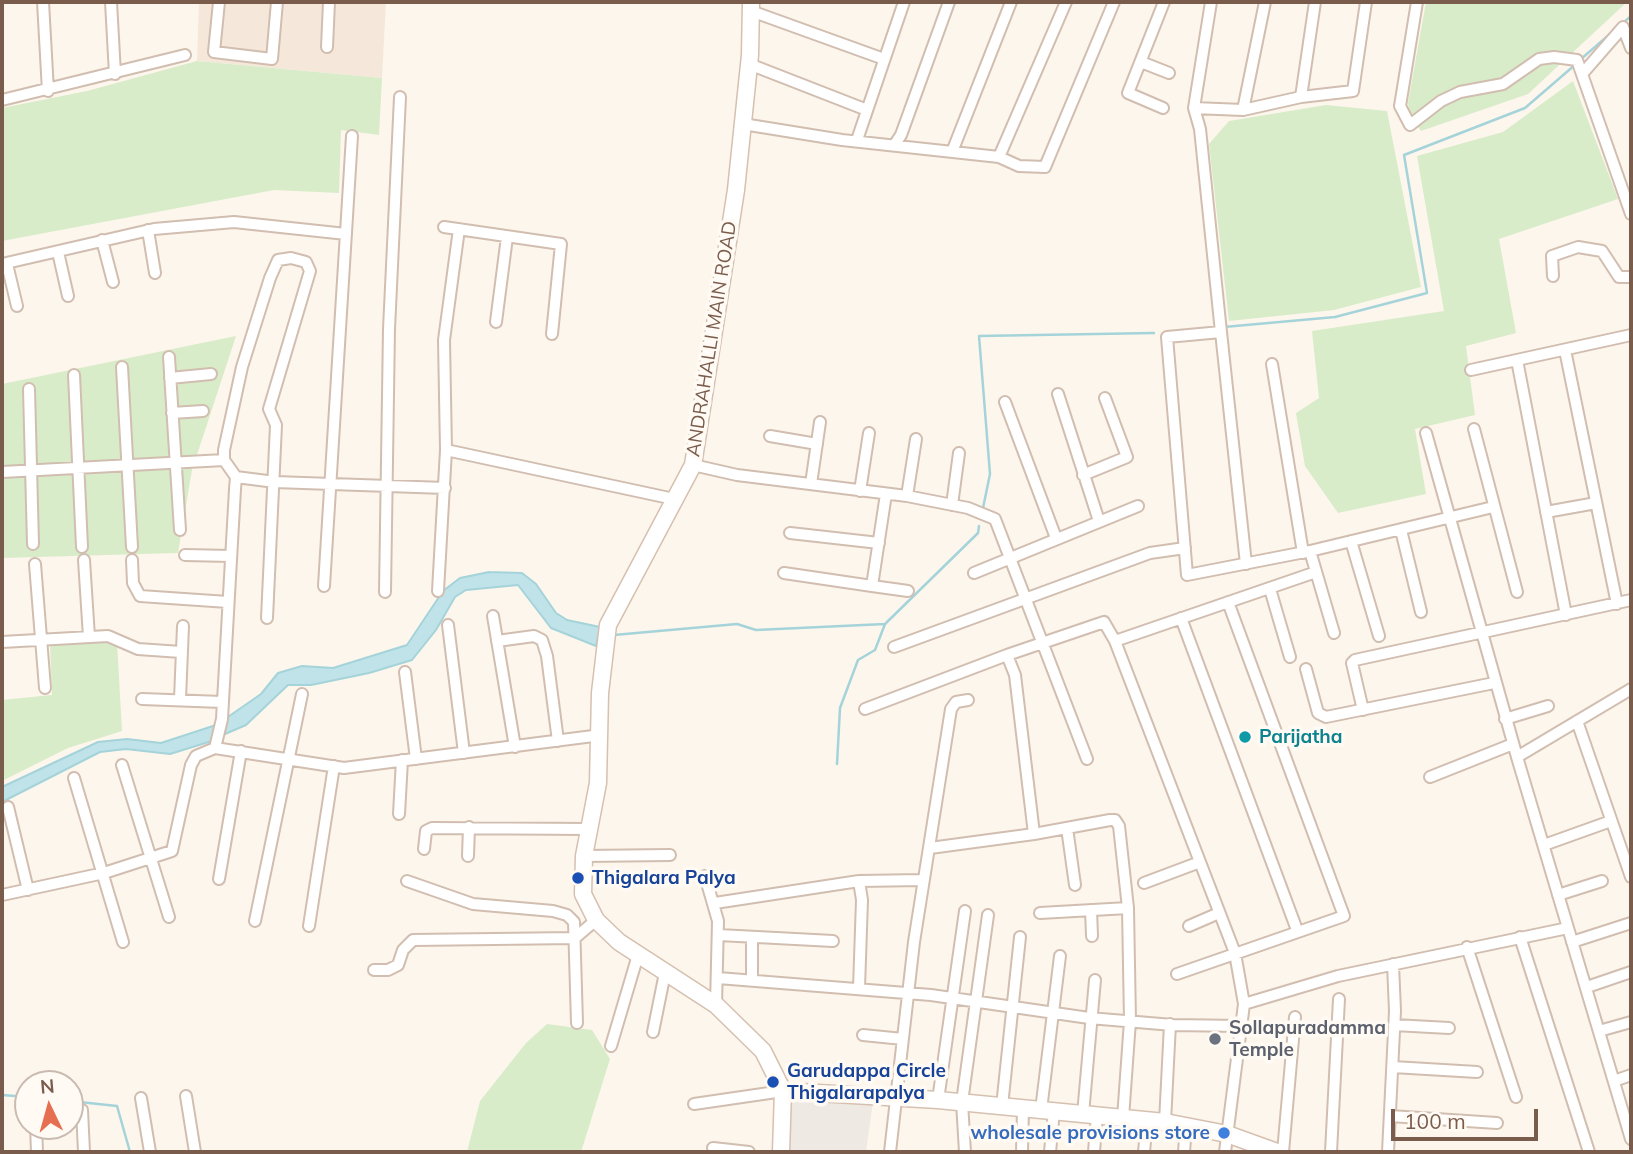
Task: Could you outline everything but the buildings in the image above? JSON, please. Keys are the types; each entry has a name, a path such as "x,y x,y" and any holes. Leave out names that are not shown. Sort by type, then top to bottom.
{"main road":[{"name":"ANDRAHALLI MAIN ROAD","path":"751,6 750,64 743,124 693,465 608,625 604,645 598,783 584,856 583,894 596,920 638,955 716,1005 763,1051 783,1091 781,1152"},
{"path":"783,1091 938,1100 1165,1122 1227,1134 1277,1152"}],"street":[{"path":"43,2 48,91"},
{"path":"111,2 115,74"},
{"path":"219,2 214,52 272,59 277,2"},
{"path":"327,47 329,2"},
{"path":"857,140 904,2"},
{"path":"894,144 901,135 950,2"},
{"path":"952,152 1011,2"},
{"path":"999,157 1066,2"},
{"path":"743,124 999,157 1019,166 1045,167 1114,2"},
{"path":"1163,108 1128,93 1164,2"},
{"path":"1211,2 1194,108 1200,130 1246,564"},
{"path":"1244,110 1265,2"},
{"path":"1301,97 1315,2"},
{"path":"1194,108 1244,110 1301,97 1353,91 1366,2"},
{"path":"1417,2 1400,106 1410,125 1441,101 1460,92 1503,84 1539,59 1554,57 1580,67 1631,214"},
{"path":"751,6 884,59"},
{"path":"1580,67 1627,26"},
{"path":"1627,26 1631,48"},
{"path":"2,100 48,91 185,55"},
{"path":"1141,62 1169,73"},
{"path":"750,64 867,110"},
{"path":"385,592 389,329 400,97"},
{"path":"324,586 352,135"},
{"path":"17,306 4,264 102,240 148,230 234,222 346,234"},
{"path":"444,227 561,244 552,334"},
{"path":"438,591 446,450 444,340 459,229"},
{"path":"148,230 155,273"},
{"path":"496,322 507,237"},
{"path":"102,240 113,282"},
{"path":"1553,276 1552,256 1578,247 1602,251 1619,277 1631,277"},
{"path":"58,252 68,296"},
{"path":"217,744 222,719 236,477 225,460 242,367 270,278 282,258 306,262 310,271 269,409 276,425 267,618"},
{"path":"1221,332 1167,337 1187,575 1306,552 1493,507"},
{"path":"1471,370 1631,335"},
{"path":"1564,350 1617,604"},
{"path":"169,358 180,530"},
{"path":"1517,360 1566,615"},
{"path":"1272,364 1306,552 1316,572 1334,633"},
{"path":"122,367 132,547"},
{"path":"170,378 211,374"},
{"path":"74,375 82,547"},
{"path":"29,389 33,544"},
{"path":"1058,394 1099,521"},
{"path":"1083,475 1127,457 1105,398"},
{"path":"1005,402 1056,538"},
{"path":"172,413 204,411"},
{"path":"811,484 821,422"},
{"path":"1474,429 1517,592"},
{"path":"860,491 869,433"},
{"path":"1426,433 1479,634 1631,1139"},
{"path":"770,436 817,444"},
{"path":"907,496 916,439"},
{"path":"446,450 674,499"},
{"path":"952,505 959,453"},
{"path":"2,472 225,460"},
{"path":"693,465 737,475 907,496 952,505 995,519 1012,557 1087,759"},
{"path":"236,477 275,482 445,488"},
{"path":"872,586 886,494"},
{"path":"1546,512 1596,503"},
{"path":"974,573 1138,506"},
{"path":"1401,530 1421,612"},
{"path":"790,533 879,543"},
{"path":"1351,541 1379,636"},
{"path":"894,647 1027,601 1150,553 1185,548"},
{"path":"185,555 230,556"},
{"path":"84,560 89,637"},
{"path":"131,561 133,583 141,596 228,602"},
{"path":"35,564 45,688"},
{"path":"1115,641 1316,572"},
{"path":"784,573 908,591"},
{"path":"1270,589 1290,657"},
{"path":"1363,710 1352,663 1355,660 1631,600"},
{"path":"1177,974 1297,930 1344,916 1228,602"},
{"path":"493,617 515,747"},
{"path":"1181,618 1297,930"},
{"path":"865,709 1007,655 1104,622 1115,641 1235,953 1244,1004 1225,1152"},
{"path":"448,625 464,753"},
{"path":"180,699 183,626"},
{"path":"497,640 534,636 542,640 547,656 558,741"},
{"path":"2,642 116,638 138,649 181,652"},
{"path":"1007,655 1015,675 1034,834"},
{"path":"1306,669 1318,713 1326,717 1494,683"},
{"path":"405,672 416,759"},
{"path":"1517,757 1631,690"},
{"path":"255,921 302,694"},
{"path":"142,699 222,702"},
{"path":"890,1152 907,994 951,709 956,702 968,700"},
{"path":"1505,719 1548,706"},
{"path":"1577,721 1631,877"},
{"path":"2,895 104,873 172,851 191,765 196,756 217,744 241,751 334,766 402,761 601,735"},
{"path":"1430,777 1513,744"},
{"path":"219,879 241,751"},
{"path":"399,814 402,761"},
{"path":"122,765 169,917"},
{"path":"309,926 334,766"},
{"path":"74,778 123,942"},
{"path":"8,807 27,890"},
{"path":"929,848 1115,820 1119,826 1128,908 1130,1021 1123,1118"},
{"path":"1544,845 1611,821"},
{"path":"468,856 469,827"},
{"path":"1068,828 1074,886"},
{"path":"424,849 428,829 589,829"},
{"path":"584,856 670,855"},
{"path":"1144,883 1200,862"},
{"path":"705,876 715,903 719,935 716,1005"},
{"path":"715,903 859,881 923,880"},
{"path":"407,881 473,904 553,911 567,915 574,922 577,1023"},
{"path":"859,881 862,912 859,988"},
{"path":"1558,895 1602,881"},
{"path":"1040,913 1128,908"},
{"path":"1091,910 1092,936"},
{"path":"938,1100 950,999 965,911"},
{"path":"1189,926 1219,913"},
{"path":"965,1152 962,1102 988,915"},
{"path":"374,970 388,970 398,965 403,950 413,940 575,938 596,920"},
{"path":"1572,942 1631,923"},
{"path":"1244,1004 1338,976 1568,928"},
{"path":"719,935 833,941"},
{"path":"752,937 752,980"},
{"path":"1002,1106 1020,937"},
{"path":"1520,937 1588,1152"},
{"path":"1467,947 1516,1097"},
{"path":"611,1046 638,955"},
{"path":"1050,1152 1047,1111 1060,956"},
{"path":"1388,1152 1393,1067 1393,964"},
{"path":"1587,987 1631,972"},
{"path":"653,1032 665,973"},
{"path":"718,978 859,988 1055,1011 1093,1018 1241,1026"},
{"path":"1094,1152 1090,1115 1095,980"},
{"path":"1331,1152 1339,999"},
{"path":"1283,1152 1295,1017"},
{"path":"1599,1031 1631,1022"},
{"path":"1165,1122 1170,1024"},
{"path":"1394,1025 1449,1028"},
{"path":"863,1035 903,1039"},
{"path":"1393,1067 1477,1072"},
{"path":"1614,1080 1631,1075"},
{"path":"694,1104 783,1091"},
{"path":"186,1096 195,1152"},
{"path":"141,1098 150,1152"},
{"path":"1022,1152 1023,1108"},
{"path":"1390,1116 1497,1123"},
{"path":"1144,1152 1147,1121"},
{"path":"1184,1152 1186,1126"},
{"path":"713,1148 749,1152"}],"shaded area":[{"path":"199,2 386,2 382,78 197,61"},
{"path":"791,1097 873,1102 866,1152 790,1152"}],"green space":[{"path":"1426,2 1627,2 1528,94 1421,131 1410,116 1408,103"},
{"path":"197,61 382,78 379,135 341,130 339,193 274,190 2,241 2,108 87,91"},
{"path":"1573,81 1618,199 1499,239 1516,333 1466,346 1475,415 1415,429 1426,494 1338,513 1305,466 1296,413 1319,398 1312,331 1444,311 1417,156 1503,132"},
{"path":"1326,105 1387,111 1421,287 1334,310 1229,321 1209,144 1229,121"},
{"path":"236,336 192,470 178,553 2,558 2,384"},
{"path":"117,642 122,731 68,748 2,781 2,700 52,695 50,644"},
{"path":"547,1024 592,1030 610,1059 581,1152 467,1152 480,1101 526,1043"}],"water":[{"path":"489,572 522,573 536,584 556,613 567,620 600,627 596,646 551,628 518,585 466,590 455,597 436,630 412,660 369,673 311,685 288,685 246,725 225,734 225,719 261,694 278,673 302,666 333,668 407,645 443,591 460,578"},
{"path":"216,725 215,740 170,754 126,749 100,752 2,802 2,787 98,742 127,739 161,743"}],"waterway":[{"path":"1623,23 1631,16"},
{"path":"1581,59 1610,34"},
{"path":"1224,327 1335,317 1427,293 1404,155 1525,108 1576,64"},
{"path":"983,508 990,474 979,336 1154,333"},
{"path":"837,764 840,708 858,660 875,650 885,624 978,533 979,526"},
{"path":"614,635 737,624 756,630 885,624"},
{"path":"2,1095 14,1096"},
{"path":"84,1102 117,1106 130,1152"}],"place":[{"name":"Parijatha","path":"1245,737"},
{"name":"Thigalara Palya","path":"578,878"},
{"name":"Sollapuradamma Temple","path":"1215,1039"},
{"name":"Garudappa Circle Thigalarapalya","path":"773,1082"},
{"name":"wholesale provisions store","path":"1224,1133"}]}
